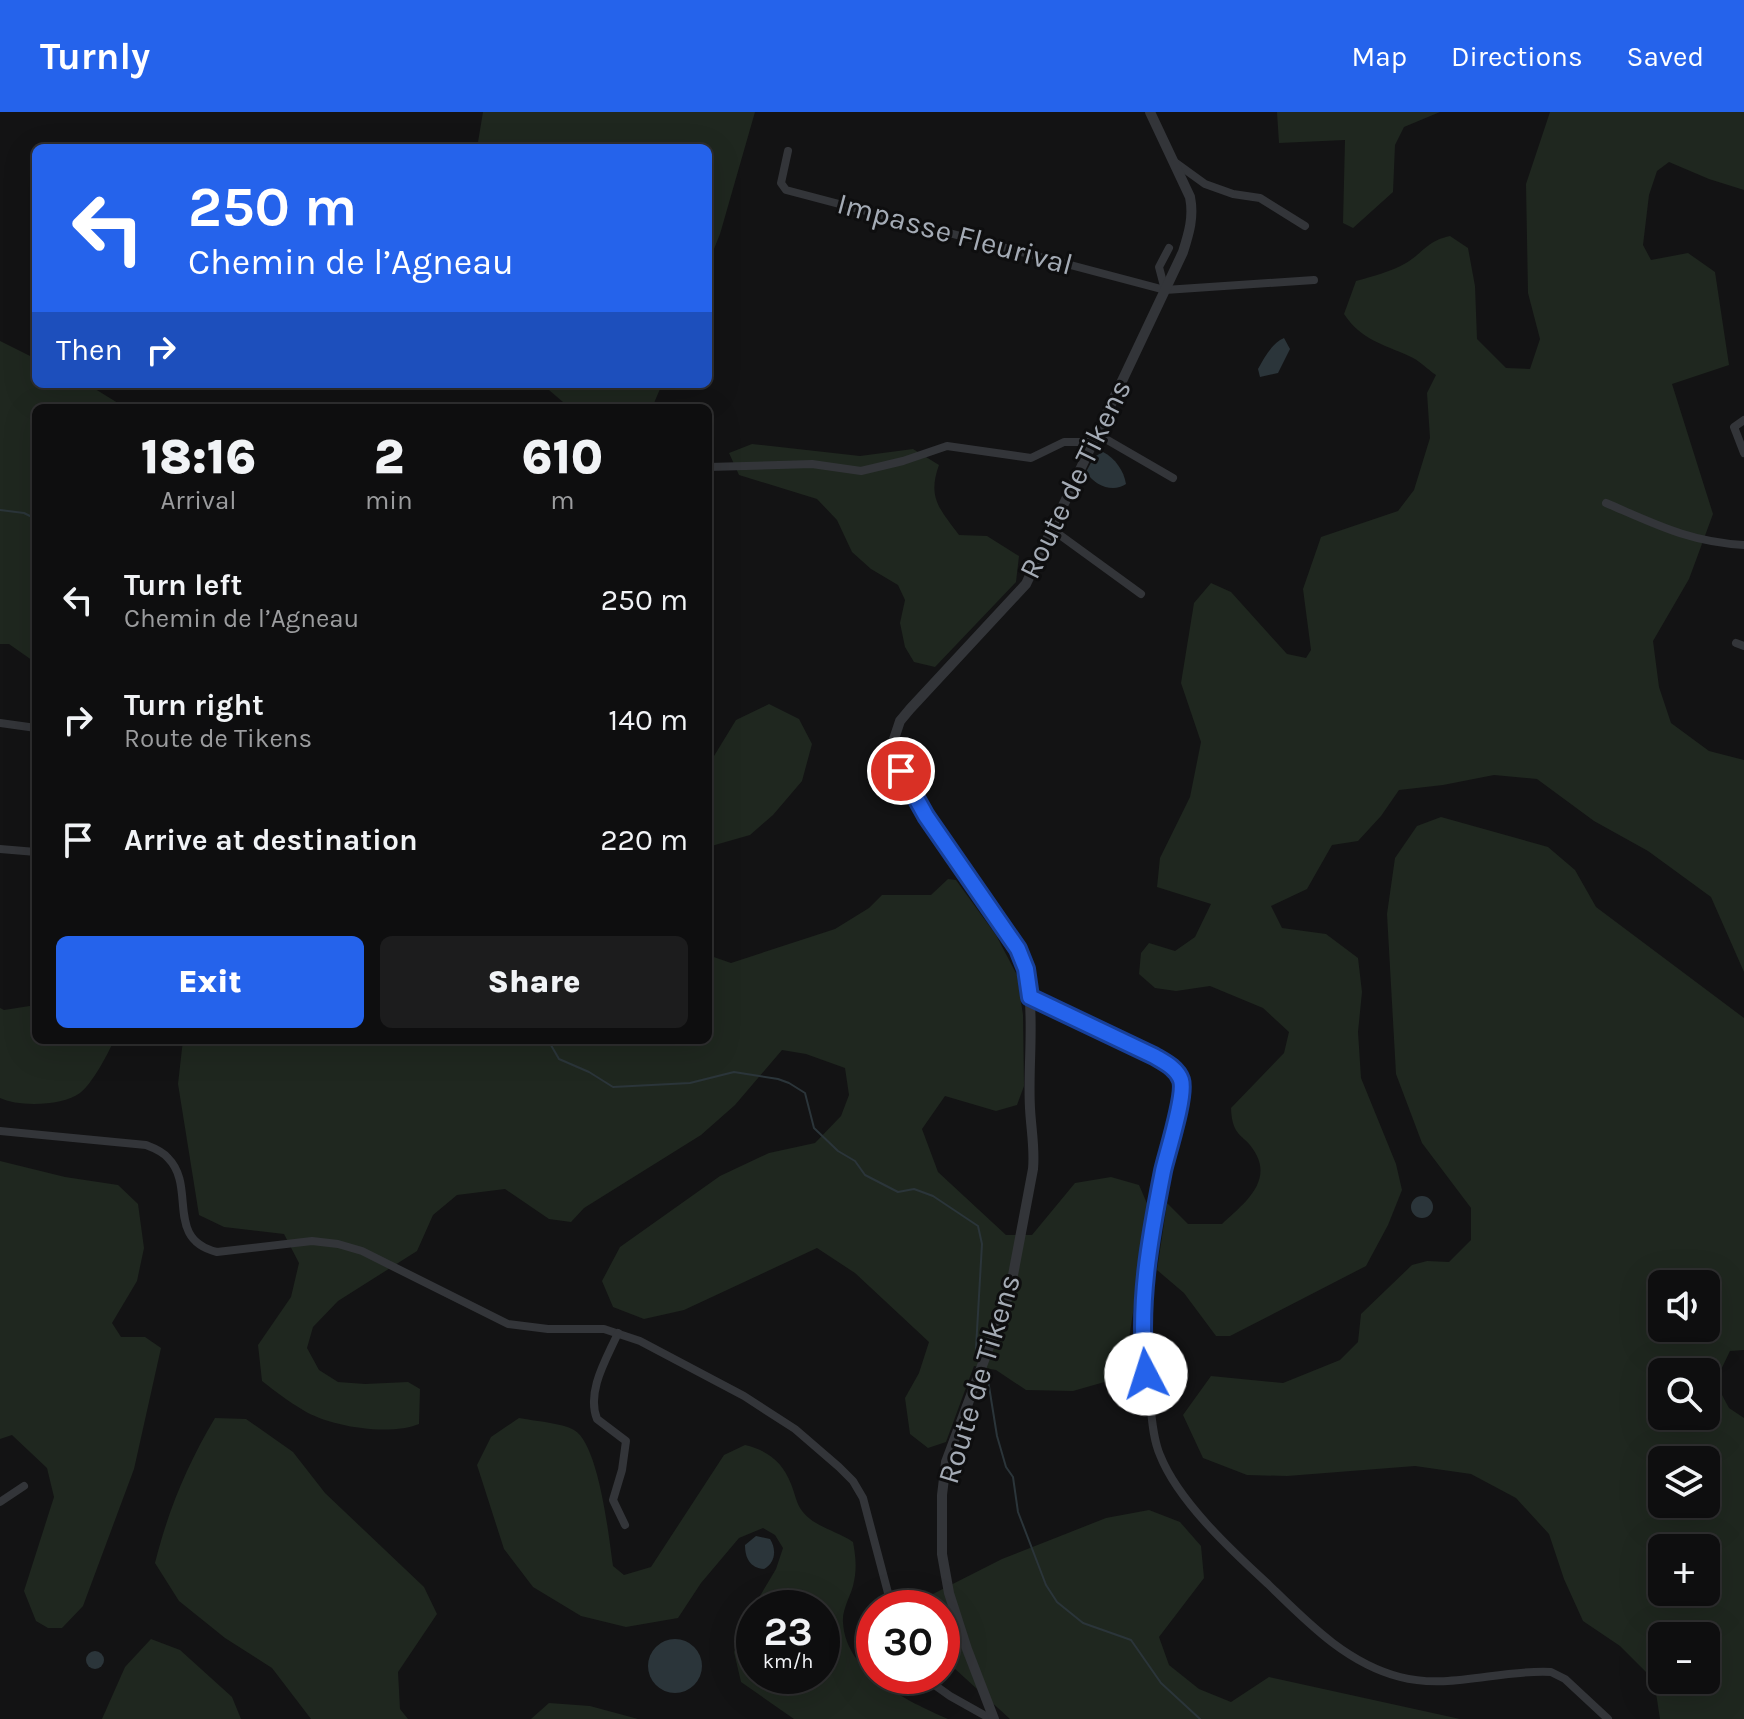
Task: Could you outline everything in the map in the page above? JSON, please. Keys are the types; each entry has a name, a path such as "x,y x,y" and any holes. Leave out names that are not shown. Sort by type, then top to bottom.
{"street":[{"name":"Route de Tikens","path":"992,1719 949,1593 942,1554 942,1495 946,1462 1010,1291 1033,1169 1030,997 1026,969 1018,949 912,793 894,750 894,739 900,721 910,709 1026,584 1183,252 1192,209 1187,185 1150,112"},
{"name":"Impasse Fleurival","path":"788,151 781,183 786,190 1165,290"},
{"path":"1176,163 1205,184 1233,194 1260,198 1305,226"},
{"path":"1169,248 1159,267 1165,290 1314,280"},
{"path":"1744,420 1734,427 1744,453"},
{"path":"712,467 812,464 861,471 947,446 1006,457 1031,458 1064,442 1095,438 1173,478"},
{"path":"1606,503 1677,534 1711,543 1744,545"},
{"path":"1053,530 1141,594"},
{"path":"0,723 32,727"},
{"path":"0,849 32,852"},
{"path":"1030,997 1154,1056 1173,1068 1181,1078 1181,1097 1163,1174 1145,1285 1142,1346 1156,1445 1184,1495 1229,1547 1316,1630 1375,1669 1403,1678 1436,1680 1551,1672 1565,1679 1608,1719"},
{"path":"0,1131 146,1145 159,1151 170,1159 178,1178 188,1234 202,1249 217,1252 312,1241 338,1244 362,1251 508,1324 548,1329 604,1329 640,1341 744,1396 795,1429 839,1467 863,1498 887,1590"},
{"path":"618,1333 599,1376 593,1401 597,1419 626,1441 613,1500 625,1525"},
{"path":"0,1502 24,1486"},
{"path":"947,1694 992,1719"}],"shaded area":[{"path":"483,112 755,112 712,254 712,144 478,144"},
{"path":"1277,112 1440,112 1404,127 1395,145 1393,192 1353,228 1343,223 1345,140 1279,143"},
{"path":"1550,112 1744,112 1744,190 1669,162 1657,171 1649,195 1643,245 1651,260 1688,253 1715,272 1729,365 1672,384 1713,514 1689,579 1653,641 1659,687 1671,723 1709,751 1744,760 1744,972 1711,897 1648,851 1594,821 1537,779 1494,775 1399,790 1358,841 1332,845 1307,889 1271,906 1282,928 1326,934 1358,958 1362,992 1358,1032 1361,1078 1396,1164 1402,1190 1366,1266 1230,1336 1216,1336 1184,1293 1157,1270 1167,1203 1188,1224 1222,1224 1252,1194 1260,1176 1260,1167 1253,1149 1234,1126 1231,1108 1284,1053 1289,1032 1263,1008 1210,986 1176,991 1155,988 1139,974 1141,953 1149,943 1175,951 1195,937 1211,904 1157,887 1160,858 1190,797 1201,742 1181,683 1194,603 1211,583 1231,592 1287,654 1306,658 1311,650 1303,589 1321,537 1398,511 1414,490 1430,438 1427,393 1436,375 1413,358 1365,336 1351,323 1344,314 1356,281 1400,266 1431,244 1450,236 1468,248 1475,286 1477,339 1506,368 1530,369 1540,339 1528,293 1526,184"},
{"path":"1284,338 1290,349 1278,373 1260,377 1258,369 1266,356"},
{"path":"0,341 32,357 32,388 94,388 120,404 32,404 32,660 9,644 0,644"},
{"path":"547,388 660,388 654,404 565,404"},
{"path":"752,444 860,456 913,449 939,465 934,486 937,503 959,535 987,536 1019,556 1016,582 935,667 914,662 905,647 900,623 905,600 898,585 871,569 852,552 837,520 817,499 739,475 729,453"},
{"path":"1103,452 1118,465 1126,484 1116,488 1104,487 1086,472 1094,457"},
{"path":"769,704 799,719 812,744 802,781 773,815 750,835 712,846 712,756 736,720"},
{"path":"1441,817 1548,847 1575,870 1596,907 1744,1018 1744,1350 1730,1351 1720,1372 1720,1358 1648,1358 1648,1430 1720,1430 1720,1391 1729,1408 1744,1418 1744,1719 1660,1719 1656,1694 1720,1694 1720,1622 1648,1622 1648,1674 1620,1646 1583,1621 1564,1579 1549,1534 1516,1498 1471,1474 1415,1466 1287,1476 1247,1475 1203,1458 1183,1415 1211,1376 1283,1383 1340,1360 1358,1342 1361,1314 1412,1265 1427,1261 1449,1262 1471,1240 1471,1208 1422,1143 1396,1074 1387,914 1395,858 1417,826"},
{"path":"948,879 956,880 996,935 1017,975 1023,1015 1024,1086 1017,1105 996,1111 945,1096 922,1129 938,1172 1006,1235 1032,1235 1075,1183 1111,1177 1139,1185 1149,1208 1127,1352 1115,1379 1073,1391 1026,1390 996,1370 974,1366 946,1442 928,1448 910,1434 905,1398 919,1373 929,1342 855,1273 817,1248 684,1310 644,1319 613,1307 602,1281 620,1247 720,1176 769,1153 815,1143 841,1116 849,1095 845,1068 806,1054 782,1050 735,1105 701,1135 584,1208 571,1222 549,1219 505,1189 457,1195 433,1215 417,1251 338,1301 313,1327 307,1348 319,1370 338,1382 408,1382 420,1389 419,1424 407,1428 377,1429 328,1421 298,1407 262,1381 258,1345 291,1297 299,1263 284,1234 224,1227 199,1215 178,1084 183,1044 712,1044 712,956 731,963 835,929 869,908 882,895 931,895"},
{"path":"32,1006 32,1044 112,1044 104,1061 80,1093 52,1103 8,1101 0,1098 0,1008"},
{"path":"0,1161 65,1177 118,1185 138,1204 144,1248 137,1281 112,1323 121,1337 145,1337 161,1348 134,1469 83,1606 62,1628 48,1628 36,1621 24,1591 54,1497 47,1468 12,1435 0,1439"},
{"path":"1422,1196 1433,1207 1422,1218 1411,1207"},
{"path":"215,1418 246,1419 293,1452 325,1493 424,1587 437,1614 398,1672 400,1709 408,1719 311,1719 272,1668 225,1638 179,1601 155,1563 179,1489"},
{"path":"519,1418 574,1430 590,1453 601,1493 613,1566 624,1575 651,1567 724,1455 745,1445 760,1450 784,1469 805,1514 853,1542 855,1575 843,1622 846,1640 856,1657 856,1694 898,1694 948,1719 794,1719 758,1694 840,1694 840,1590 764,1590 776,1569 783,1548 775,1535 763,1528 739,1538 701,1583 678,1618 626,1627 581,1616 533,1587 504,1549 477,1465 491,1437"},
{"path":"1149,1510 1180,1522 1201,1546 1204,1578 1159,1637 1169,1665 1199,1689 1231,1702 1269,1677 1460,1719 1010,1719 960,1673 960,1590 941,1590 1002,1559 1106,1518"},
{"path":"756,1536 770,1539 774,1547 773,1560 764,1569 749,1562 746,1554 745,1545"},
{"path":"151,1639 180,1650 232,1697 241,1719 102,1719 125,1667"},
{"path":"675,1639 694,1647 702,1666 694,1685 675,1693 656,1685 648,1666 656,1647"},
{"path":"95,1651 104,1660 95,1669 86,1660"},
{"path":"549,1703 590,1706 638,1719 531,1719"}],"waterway":[{"path":"0,510 32,517"},
{"path":"550,1044 559,1059 613,1087 690,1083 734,1072 778,1079 805,1093 814,1128 838,1151 855,1161 865,1175 898,1192 914,1189 933,1196 978,1226 982,1244 976,1348 979,1360"},
{"path":"988,1380 997,1436 1006,1467 1013,1477 1018,1512 1046,1585 1057,1602 1083,1623 1131,1640 1161,1683 1200,1719"}],"route":[{"path":"901,771 926,816 1018,949 1026,969 1030,997 1154,1056 1173,1068 1181,1078 1181,1097 1163,1174 1145,1285 1142,1346 1146,1374"}]}
